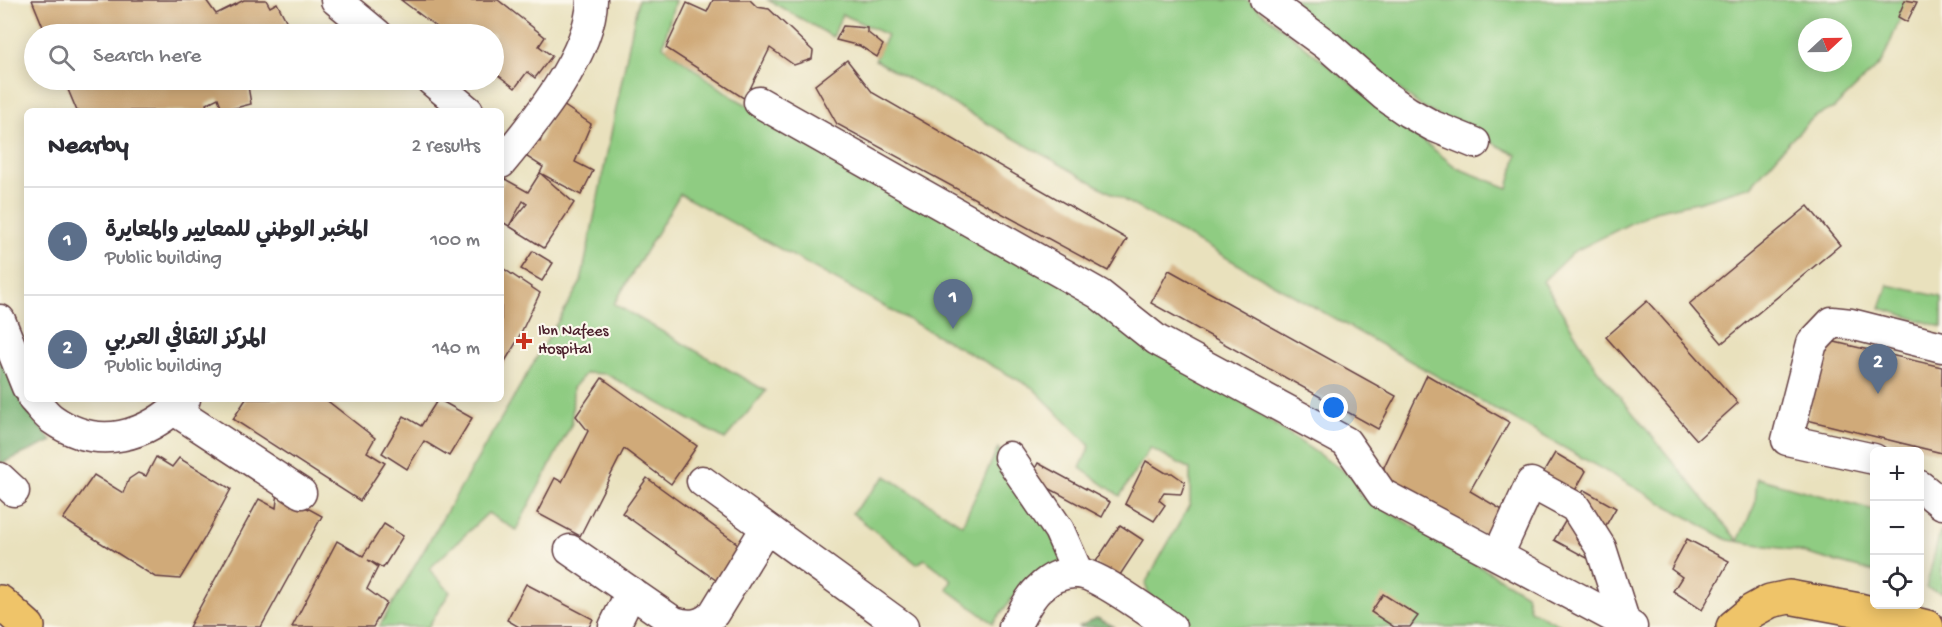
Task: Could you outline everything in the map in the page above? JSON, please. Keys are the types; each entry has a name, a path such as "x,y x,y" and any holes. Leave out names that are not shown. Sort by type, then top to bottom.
{"main road":[{"path":"1733,627 1761,606 1789,597 1859,610 1927,627"},
{"path":"0,602 28,627"}],"street":[{"path":"336,0 365,24"},
{"path":"505,150 561,84 580,46 592,12 592,0"},
{"path":"1265,0 1328,46 1400,107 1433,126 1475,143"},
{"path":"443,90 464,108"},
{"path":"759,102 1099,294 1157,340 1346,442 1382,494 1629,625"},
{"path":"0,320 24,380"},
{"path":"1870,458 1787,441 1812,343 1832,322 1851,324 1942,347"},
{"path":"36,402 51,419 83,435 112,438 136,433 182,402 302,493"},
{"path":"1009,457 1059,530 1078,573"},
{"path":"702,481 903,627"},
{"path":"1498,555 1531,483 1575,507 1601,548 1629,625"},
{"path":"1924,489 1942,504"},
{"path":"570,550 680,625 694,626 702,624 714,613 766,528"},
{"path":"1014,627 1038,589 1056,576 1078,573 1097,580 1170,627"},
{"path":"614,627 631,592"}],"green space":[{"path":"638,0 675,0 663,46 733,97 1076,289 1355,479 1359,494 1526,594 1530,610 1564,627 1188,627 1167,615 1152,600 1145,584 1190,504 1190,469 1150,448 1120,496 1080,468 1090,446 1033,388 680,194 614,304 766,391 725,439 606,374 586,373 573,388 572,423 516,530 488,513 429,569 450,592 428,627 379,627 581,282"},
{"path":"768,0 1247,0 1457,168 1508,188 1517,155 1423,108 1285,0 1908,0 1882,62 1834,108 1814,117 1751,186 1697,202 1655,211 1573,252 1543,281 1596,368 1738,541 1755,504 1757,478 1870,509 1870,571 1793,550 1728,540 875,60 887,35 842,14 833,37"},
{"path":"1888,285 1942,297 1942,327 1880,308"},
{"path":"0,353 35,421 52,441 0,464"},
{"path":"998,448 1074,573 1048,604 1022,586 993,623 947,589 952,580 925,559 917,564 852,513 886,476 962,525"},
{"path":"1940,531 1942,533 1942,593 1926,588"},
{"path":"1097,618 1115,627 1078,627"}],"building":[{"path":"32,0 206,0 216,14 244,0 266,0 270,7 277,3 288,24 42,24"},
{"path":"401,0 498,0 545,37 539,46 552,56 535,78 527,72 515,88 504,80 504,24 433,24"},
{"path":"713,0 750,0 757,7 769,9 813,51 812,59 794,65 770,48 745,99 666,48 687,3 707,12"},
{"path":"1905,0 1917,2 1907,22 1898,17"},
{"path":"843,26 867,28 867,32 883,45 877,57 860,46 836,40"},
{"path":"847,60 873,93 1127,239 1108,271 837,124 815,85"},
{"path":"68,90 249,90 251,104 222,108 218,98 206,104 207,108 76,108"},
{"path":"557,101 591,124 575,162 593,171 581,195 540,173 543,167 527,157 533,138 540,142"},
{"path":"540,173 574,203 544,248 504,223 505,179 528,192","holes":["523,201 527,204 509,226"]},
{"path":"1808,206 1840,245 1722,343 1689,304"},
{"path":"533,251 553,263 542,281 521,269"},
{"path":"504,269 540,293 504,363"},
{"path":"1169,270 1396,396 1378,429 1151,303"},
{"path":"1647,301 1738,403 1697,440 1606,337"},
{"path":"1826,340 1942,367 1942,453 1807,420"},
{"path":"1427,375 1509,422 1470,491 1504,511 1489,538 1385,478 1384,467"},
{"path":"602,378 697,446 671,484 624,449 580,536 537,513 555,478 562,482 588,431 576,416"},
{"path":"244,402 329,402 375,438 367,452 385,463 360,501 233,419"},
{"path":"436,402 443,402 472,418 449,456 424,441 407,469 382,453 404,416 421,426"},
{"path":"1555,453 1586,471 1573,494 1542,475"},
{"path":"156,457 172,467 179,458 231,489 180,579 155,577 63,519 94,475 123,493 129,479 138,473 146,476"},
{"path":"1146,461 1185,482 1181,494 1164,493 1159,500 1165,505 1154,521 1125,504"},
{"path":"1038,463 1110,502 1102,517 1030,478"},
{"path":"647,478 745,549 720,583 622,513"},
{"path":"1584,490 1616,508 1587,558 1554,540"},
{"path":"278,492 322,516 261,627 189,627 259,499 276,508"},
{"path":"384,524 403,536 383,568 368,560 378,567 367,589 386,603 373,627 292,627 337,541 363,556"},
{"path":"1120,525 1143,540 1118,578 1095,563"},
{"path":"1687,539 1729,561 1702,610 1673,591 1682,577 1671,569"},
{"path":"526,584 593,619 589,627 519,627 507,620"},
{"path":"1383,594 1418,616 1410,627 1394,627 1371,612"}],"place":[{"name":"المخبر الوطني للمعايير والمعايرة","path":"953,329"},
{"name":"Ibn Nafees Hospital","path":"524,341"},
{"name":"المركز الثقافي العربي","path":"1878,394"}]}
